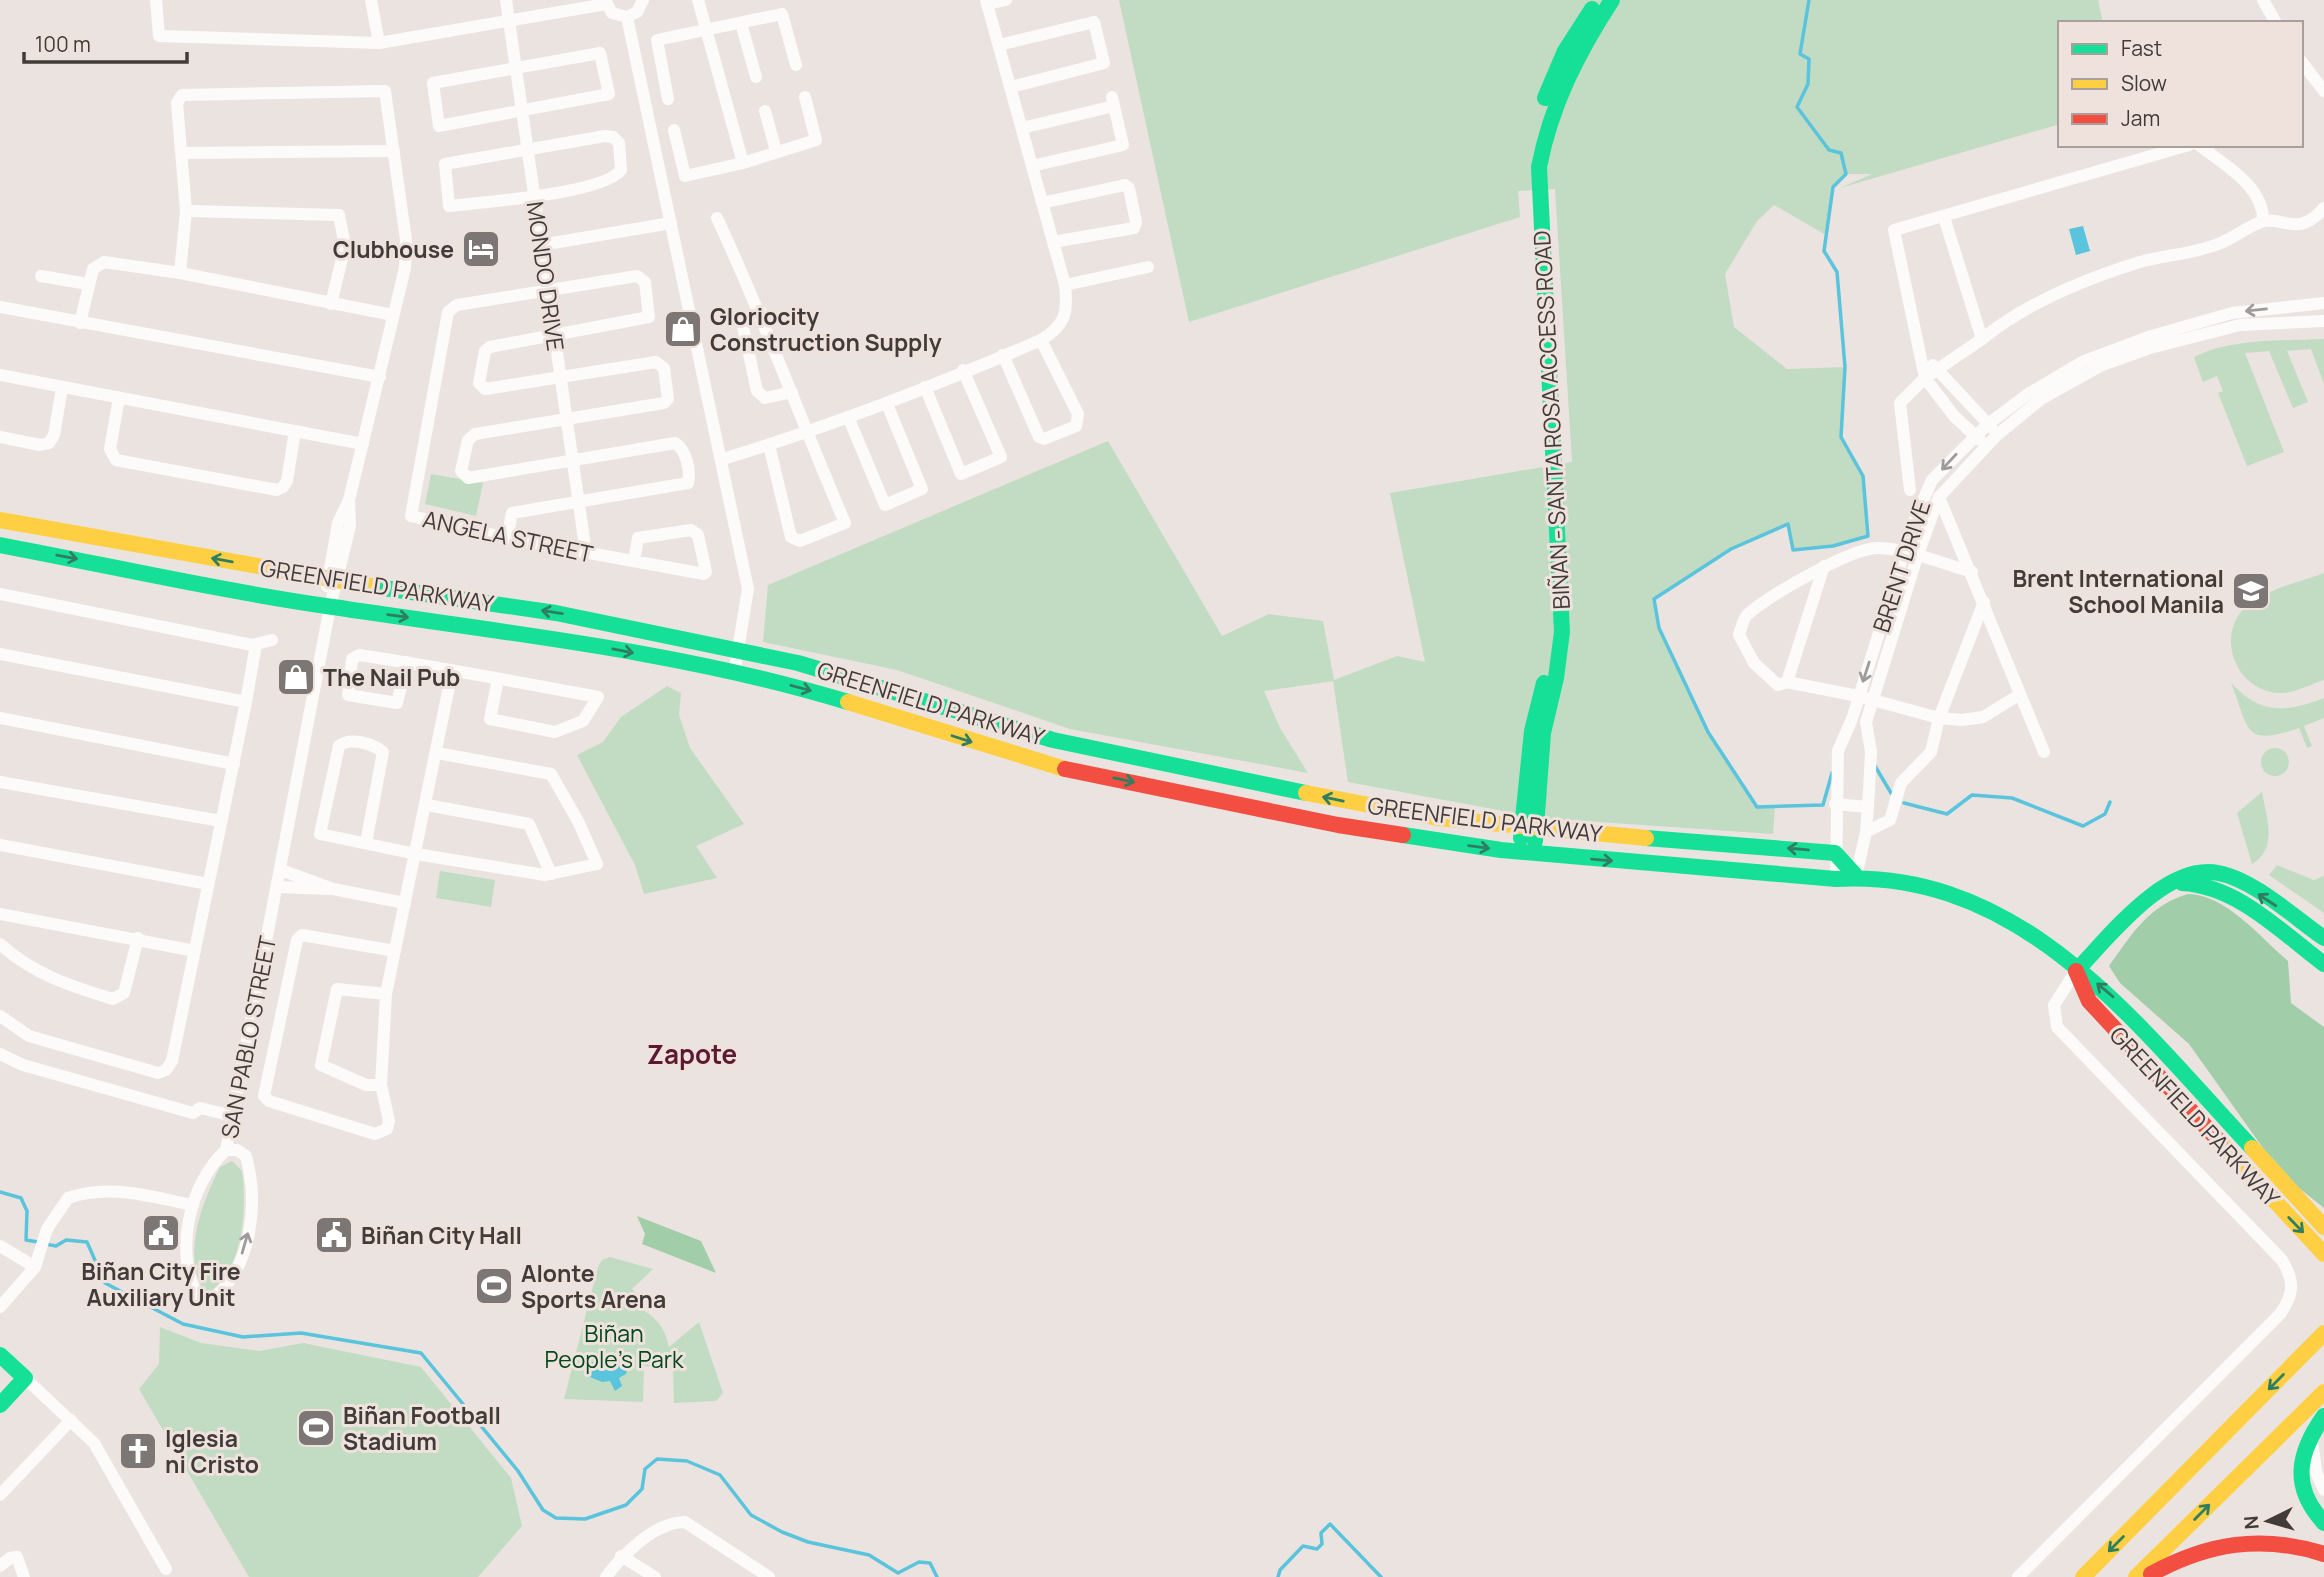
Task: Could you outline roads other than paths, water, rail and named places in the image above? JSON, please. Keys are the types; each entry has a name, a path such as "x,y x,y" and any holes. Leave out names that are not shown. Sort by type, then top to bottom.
{"main road":[{"name":"BIÑAN - SANTA ROSA ACCESS ROAD","path":"1527,853 1528,754 1545,682 1550,633 1548,494 1534,167 1535,128 1553,77 1576,32 1598,0"},
{"name":"BIÑAN - SANTA ROSA ACCESS ROAD","path":"1534,167 1562,86 1583,44 1612,0"},
{"name":"GREENFIELD PARKWAY","path":"0,520 332,580 556,613 739,650 798,663 1094,749 1342,801 1438,818 1528,828 1835,853"},
{"name":"GREENFIELD PARKWAY","path":"0,545 330,607 543,636 795,686 1057,767 1338,825 1527,853 1750,872 1836,878 1856,876 1933,892 1998,914 2030,931 2077,971 2115,998 2324,1227"},
{"path":"898,717 905,695"},
{"path":"1731,844 1750,872"},
{"path":"1835,853 1856,876"},
{"path":"2077,971 2145,902 2168,885 2193,874 2220,873 2252,890 2324,938"},
{"path":"2168,885 2194,882 2222,893 2324,964"},
{"name":"GREENFIELD PARKWAY","path":"2077,971 2079,984 2089,1001 2324,1254"},
{"path":"2083,1577 2324,1334"},
{"path":"0,1354 25,1378 0,1405"},
{"path":"2136,1577 2324,1392"},
{"path":"2324,1416 2312,1438 2301,1488 2308,1504 2324,1523"},
{"path":"2145,1577 2182,1556 2232,1542 2280,1542 2324,1554"}],"street":[{"path":"156,0 159,36 379,43 606,2 612,13 627,17 637,12 643,0"},
{"path":"371,0 379,43"},
{"name":"MONDO DRIVE","path":"506,0 586,553"},
{"path":"698,0 704,30 743,163"},
{"path":"723,459 849,419 1041,340 1058,330 1065,316 1065,285 987,2 1006,0"},
{"path":"2263,0 2275,21"},
{"path":"668,99 657,40 782,14 796,65"},
{"path":"627,17 723,459 748,589 734,674"},
{"path":"999,45 1094,22 1104,63 1011,87"},
{"path":"741,23 757,77"},
{"path":"600,53 609,94 521,110 439,126 433,83 600,53"},
{"path":"2303,64 2324,91"},
{"name":"SAN PABLO STREET","path":"182,153 177,103 182,95 385,91 406,240 405,268 349,500 351,523 332,580 330,607 278,887 226,1150 214,1161 193,1205 187,1247 190,1272 199,1299 211,1301 234,1276 246,1242 253,1182 246,1156 237,1150 226,1150"},
{"path":"674,130 685,176 743,163 816,139 805,97"},
{"path":"1022,128 1113,101 1123,145 1032,166"},
{"path":"765,111 776,151"},
{"path":"605,136 613,137 620,143 621,170 616,177 534,197 449,206 445,164 605,136"},
{"path":"1985,446 1954,416 1925,378 1894,230 2182,147"},
{"path":"2202,147 2249,184 2263,208 2263,221"},
{"path":"180,274 186,211 182,153 394,151"},
{"path":"1042,203 1125,185 1129,188 1136,222 1134,228 1053,242"},
{"path":"1910,490 1900,403 1925,378 2002,322 2043,300 2141,262 2217,245 2263,221 2290,225 2314,219 2324,208"},
{"path":"186,211 339,215 345,246 331,304"},
{"path":"1944,217 1982,339"},
{"path":"717,218 761,312 807,434 845,523 800,541 791,537 769,445"},
{"path":"541,246 671,223"},
{"path":"80,323 93,269 104,262 393,315"},
{"path":"1065,285 1148,267"},
{"path":"41,276 88,284"},
{"path":"507,538 512,513 683,485 690,477 684,450 676,443 467,478 461,471 470,436 664,403 670,393 664,368 656,362 485,389 479,383 487,349 645,320 650,312 645,282 637,276 547,290"},
{"name":"ANGELA STREET","path":"547,290 457,304 448,312 411,516 586,553 704,574 706,572 698,535 691,530 638,538 634,561"},
{"name":"BRENT DRIVE","path":"1836,878 1835,804 1838,751 1926,489 1988,424 2028,394 2084,361 2232,313 2324,303"},
{"path":"2291,306 2293,323"},
{"path":"0,307 380,377"},
{"path":"761,312 742,322 757,391 765,398 792,392"},
{"name":"BRENT DRIVE","path":"1856,876 1866,832 1868,807 1871,752 1866,722 1917,557 1939,497 1985,446 2051,393 2149,342 2240,325 2324,321"},
{"path":"1003,355 1039,437 1044,439 1076,426 1078,414 1041,340"},
{"path":"1921,358 1939,368 1997,435"},
{"path":"925,387 961,474 1001,457 963,370"},
{"path":"0,375 363,444"},
{"path":"0,437 40,445 49,443 54,435 62,388"},
{"path":"119,398 110,449 116,460 276,490 287,481 295,431"},
{"path":"849,419 885,505 922,489 887,404"},
{"path":"1939,497 2044,752"},
{"path":"1972,572 1903,553 1877,548 1866,550 1824,566 1745,616 1739,635 1754,663 1766,677 1778,685 1787,681 1872,699 1939,718 1962,720 1983,717 2019,695"},
{"path":"1787,681 1824,566"},
{"path":"0,594 252,645 272,640"},
{"path":"1866,832 1894,815 1901,783 1931,752 1939,718 1984,603"},
{"path":"0,1016 29,1036 158,1073 166,1070 172,1061 234,764 255,650 252,645"},
{"path":"0,654 246,702"},
{"path":"407,662 397,703 351,697 346,692 355,656 407,662 598,696 583,721 555,732 490,719 498,679"},
{"path":"395,951 302,935 297,940 264,1096 269,1101 375,1134 383,1132 389,1121 381,1085 386,994 427,805 452,672"},
{"path":"0,718 234,764"},
{"path":"366,843 383,752 360,743 344,741 339,746 320,834 416,854 551,874 597,864 578,821 551,774 437,754"},
{"path":"0,782 221,821"},
{"path":"1835,804 1868,807"},
{"path":"427,805 529,824 551,874"},
{"path":"0,845 208,884"},
{"path":"281,870 332,889"},
{"path":"278,887 332,889 405,903"},
{"path":"0,914 138,938 195,951"},
{"path":"0,944 17,960 57,982 113,999 124,993 138,938"},
{"path":"2018,1577 2280,1314 2294,1287 2291,1275 2282,1261 2057,1027 2053,1005 2077,971"},
{"path":"381,1085 366,1085 321,1065 337,989 386,994"},
{"path":"0,1054 23,1065 193,1113 200,1108 233,1116"},
{"path":"0,1307 37,1262 47,1229 68,1198 97,1190 116,1191 193,1205"},
{"path":"0,1246 37,1262"},
{"path":"25,1378 94,1443 166,1569"},
{"path":"0,1495 71,1420"},
{"path":"2312,1438 2314,1460 2324,1490"},
{"path":"606,1577 621,1556 673,1522 685,1522 769,1577"},
{"path":"621,1556 655,1577"},
{"path":"0,1566 10,1558 17,1557 24,1577"}],"water":[{"path":"2083,226 2090,251 2076,255 2069,229"},
{"path":"583,1360 601,1364 609,1370 620,1361 628,1367 626,1374 619,1378 622,1386 615,1391 610,1381 602,1382 585,1375"}],"waterway":[{"path":"1809,0 1800,54 1809,59 1808,84 1797,107 1829,150 1841,153 1846,174 1833,187 1824,251 1837,272 1845,367 1841,437 1863,476 1868,536 1833,546 1793,550 1788,524 1731,549 1654,599 1659,628 1708,732 1757,807 1823,805 1832,773"},
{"path":"1875,766 1891,793"},
{"path":"1904,803 1947,814 1972,795 2012,798 2083,826 2105,814 2110,802"},
{"path":"0,1192 21,1198 27,1211 26,1240 38,1242"},
{"path":"45,1244 56,1246 66,1240 87,1242 105,1283 183,1324 243,1337 301,1333 421,1353 518,1471 543,1510 556,1518 585,1519 626,1505 642,1489 645,1469 657,1459 687,1461 720,1475 751,1515 782,1532 808,1542 869,1555 898,1573 919,1562 930,1563 937,1577"},
{"path":"1278,1577 1280,1570 1303,1546 1317,1549 1322,1544 1321,1533 1330,1524 1381,1577"}],"place":[{"name":"Clubhouse","path":"481,249"},
{"name":"Gloriocity Construction Supply","path":"683,329"},
{"name":"Brent International School Manila","path":"2251,591"},
{"name":"The Nail Pub","path":"296,677"},
{"name":"Biñan City Fire Auxiliary Unit","path":"161,1233"},
{"name":"Biñan City Hall","path":"334,1235"},
{"name":"Alonte Sports Arena","path":"494,1286"},
{"name":"Biñan Football Stadium","path":"316,1428"},
{"name":"Iglesia ni Cristo","path":"138,1451"}],"district":[{"name":"Zapote","path":"692,1054"}],"park label":[{"name":"Biñan People's Park","path":"614,1346"}]}
